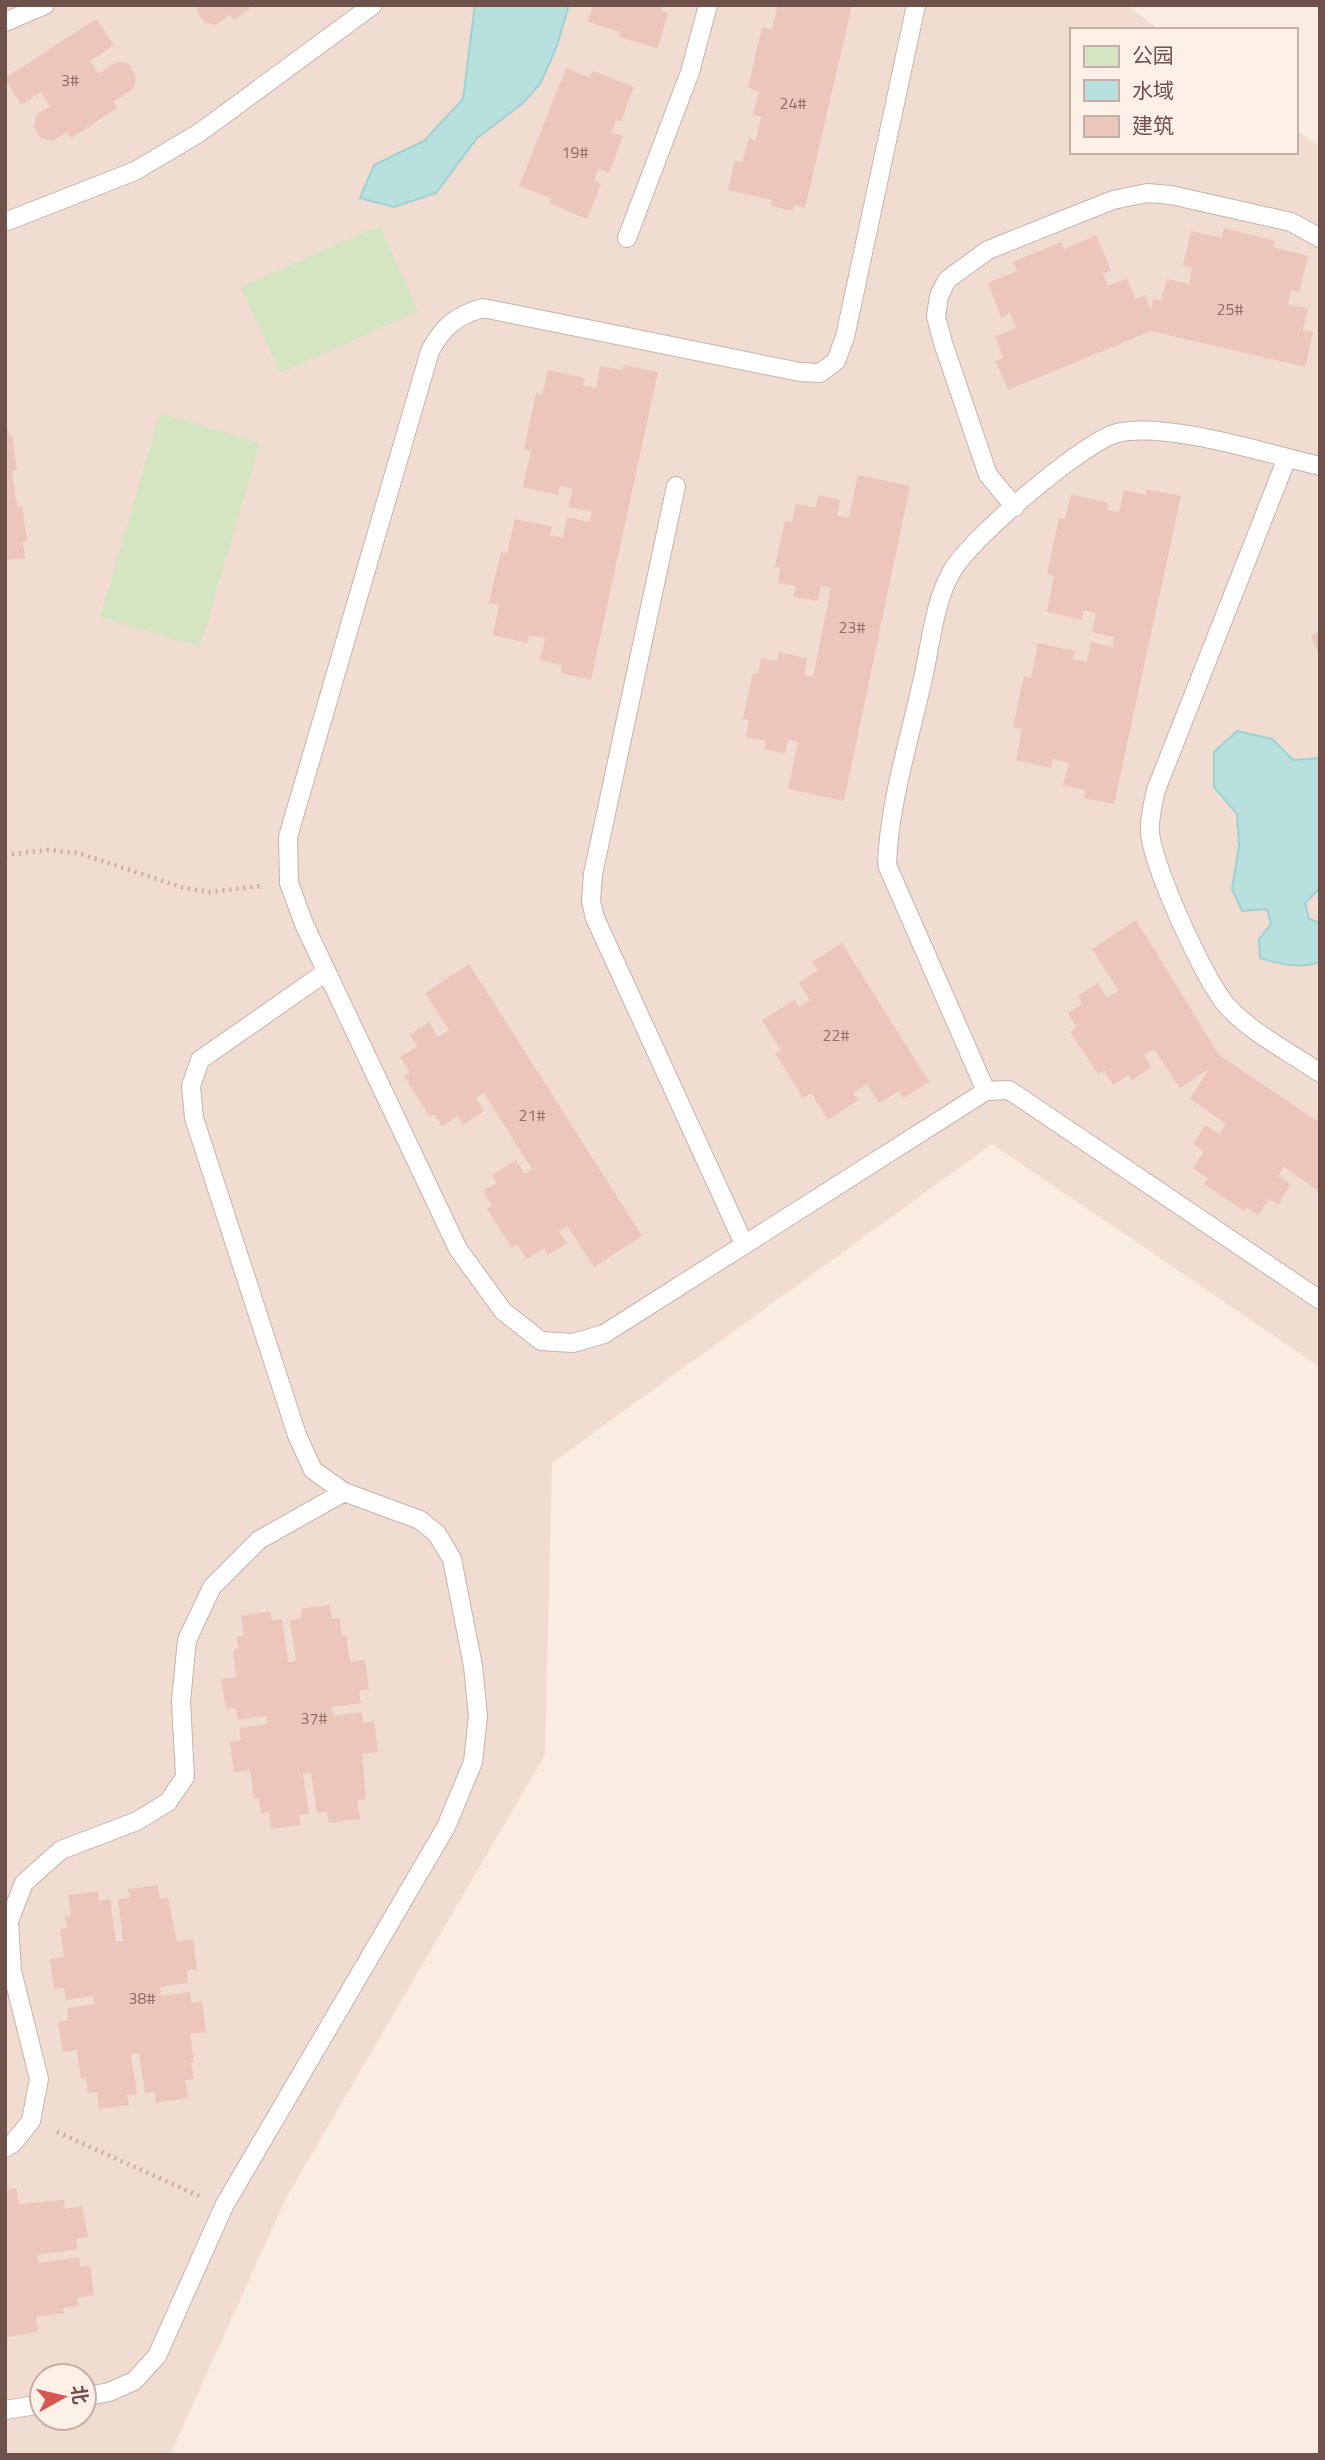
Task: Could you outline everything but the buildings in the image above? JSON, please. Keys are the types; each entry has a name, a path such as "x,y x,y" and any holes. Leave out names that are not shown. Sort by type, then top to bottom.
{"lane":[{"path":"5,22 45,5"},
{"path":"5,222 135,171 156,159 210,125 373,5"},
{"path":"627,238 690,72 708,5"},
{"path":"916,5 845,337 836,361 820,373 800,372 483,308 463,314 442,328 430,351 288,837 289,883 326,972 458,1249 503,1311 541,1341 573,1343 604,1334 986,1091 1009,1090 1320,1300"},
{"path":"1015,507 988,475 943,343 936,316 939,296 947,280 988,250 1113,200 1147,193 1171,195 1292,222 1320,238"},
{"path":"986,1091 887,865 887,842 941,596 962,555 1075,454 1095,441 1117,433 1168,431 1320,466"},
{"path":"1287,458 1156,790 1150,814 1150,833 1161,876 1214,989 1229,1008 1250,1026 1320,1073"},
{"path":"676,486 593,874 591,901 595,918 744,1244"},
{"path":"98,2394 134,2381 157,2356 224,2206 446,1827 473,1762 478,1716 473,1666 452,1559 437,1534 419,1520 344,1492 313,1470 297,1435 194,1118 191,1086 200,1060 326,972"},
{"path":"5,2148 13,2143 31,2121 39,2079 12,1971 9,1921 24,1883 61,1850 137,1821 168,1802 185,1777 181,1701 187,1640 212,1587 260,1540 344,1492"},
{"path":"5,2410 28,2406"}],"path":[{"path":"5,855 48,850 78,853 184,888 210,892 289,883"},
{"path":"31,2121 224,2206"}],"shaded area":[{"path":"5,5 1127,5 1157,28 1070,28 1070,154 1297,154 1297,130 1320,147 1320,1367 992,1144 552,1463 545,1755 286,2198 170,2455 5,2455"}],"green space":[{"path":"380,225 418,311 280,373 241,287"},
{"path":"160,413 260,443 200,647 100,617"}],"water":[{"path":"475,5 569,5 557,46 540,84 523,103 477,138 436,193 394,207 360,198 374,165 424,141 463,99"},
{"path":"1237,731 1272,739 1293,760 1320,758 1320,888 1305,903 1309,919 1320,923 1320,962 1282,964 1260,958 1259,939 1271,924 1267,909 1242,911 1232,889 1239,846 1237,814 1214,787 1214,752"}]}
